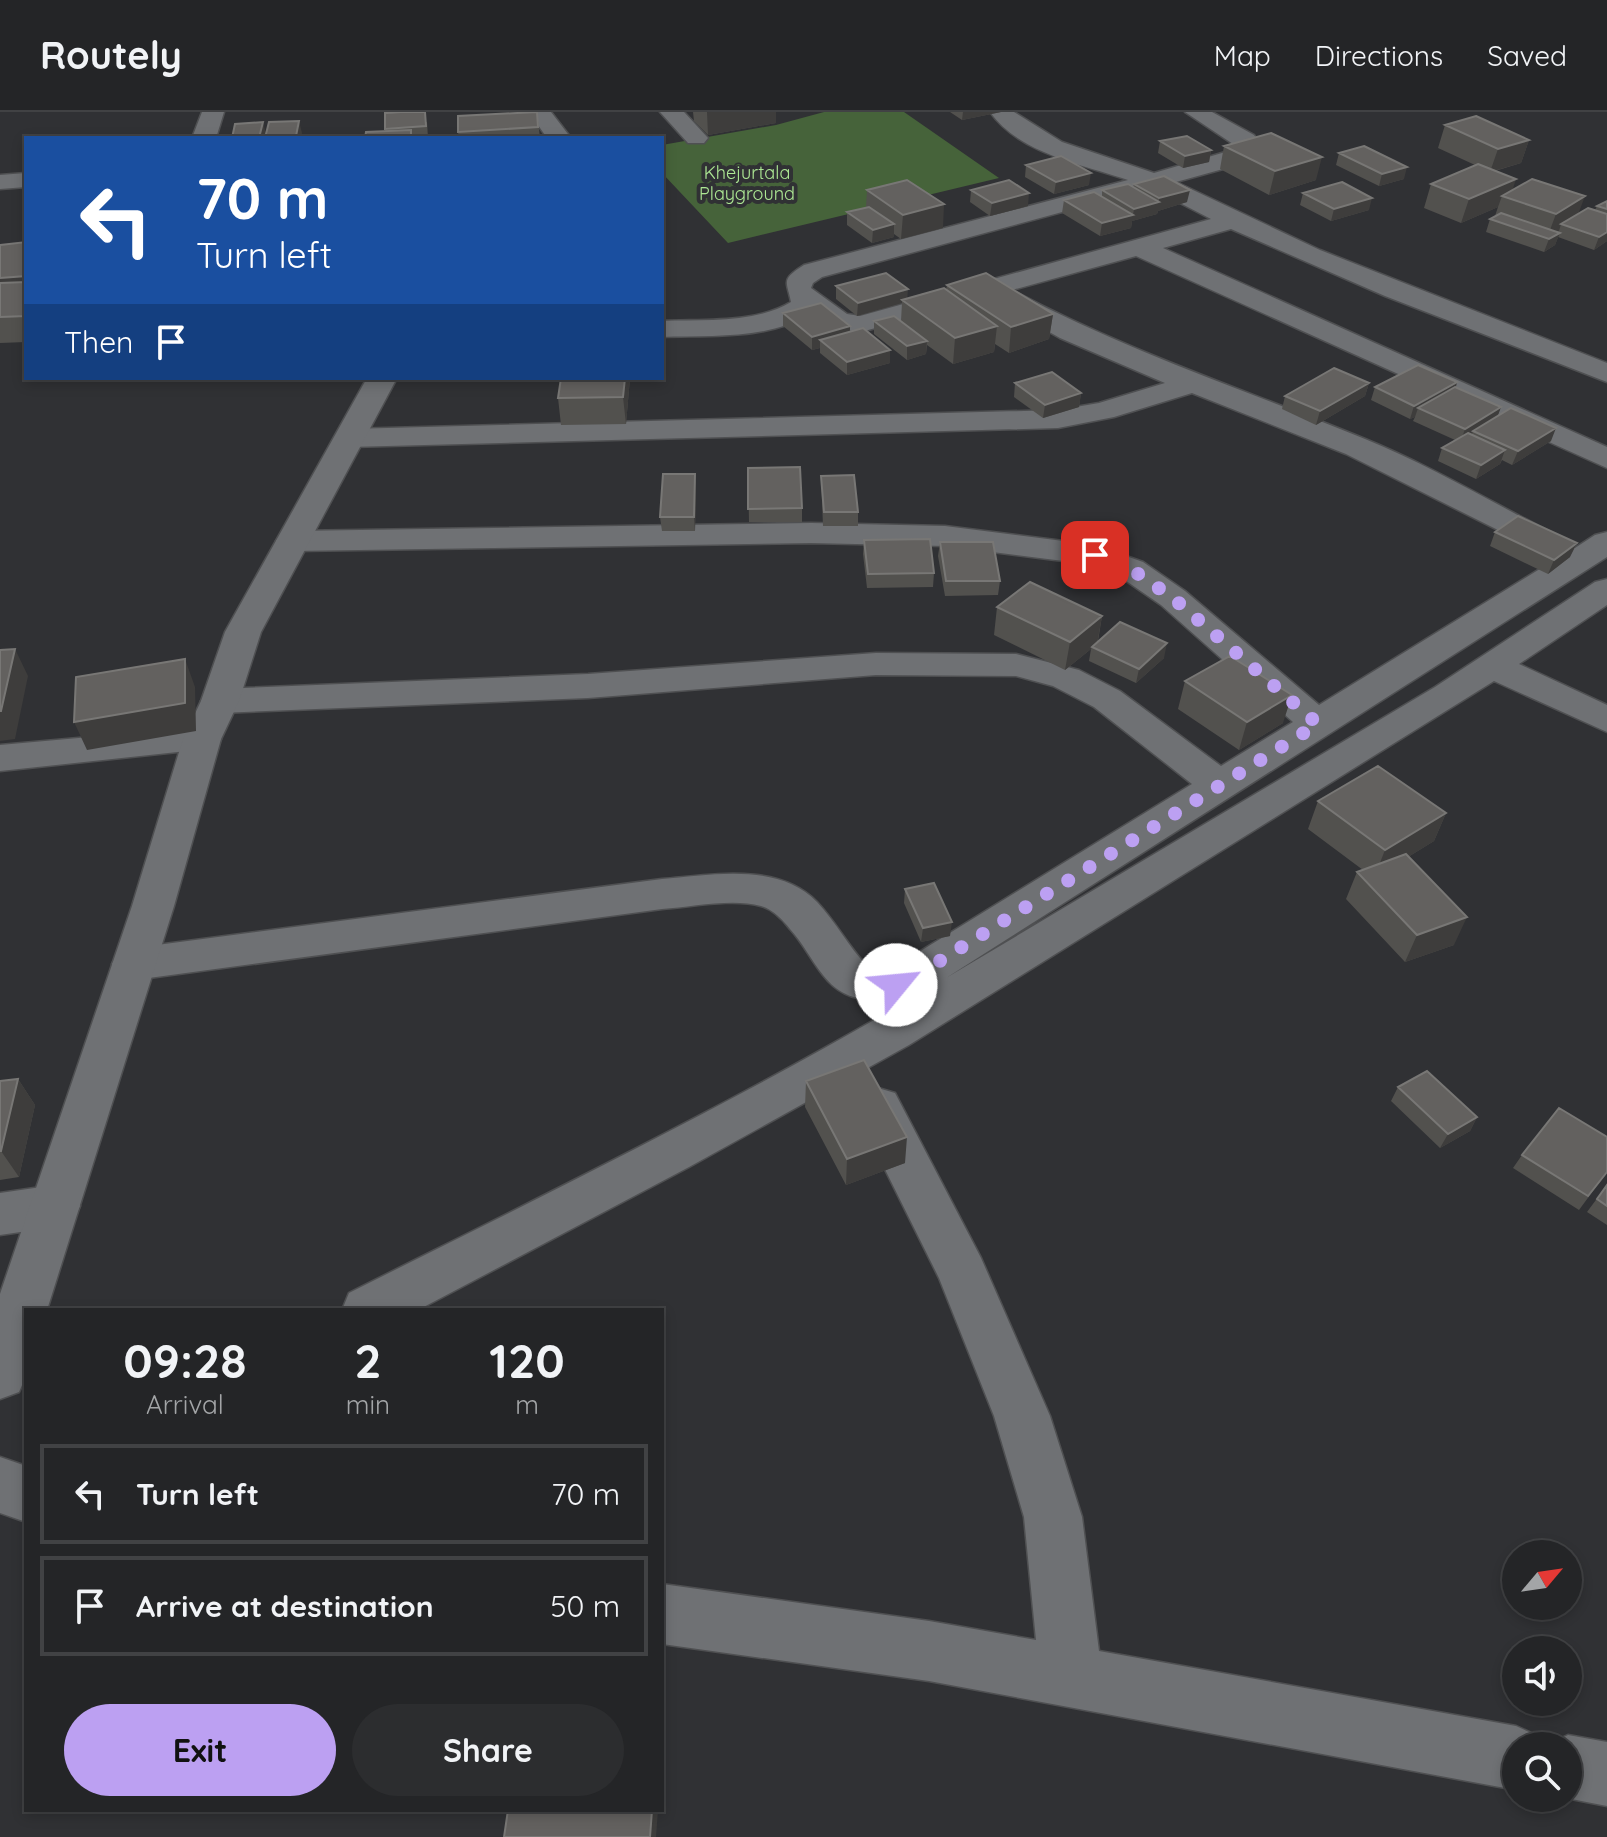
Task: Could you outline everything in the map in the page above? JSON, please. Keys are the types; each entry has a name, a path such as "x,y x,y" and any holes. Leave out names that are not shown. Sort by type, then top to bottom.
{"street":[{"path":"205,136 213,112"},
{"path":"540,112 558,136"},
{"path":"671,112 696,138"},
{"path":"1001,112 1055,147 1088,161 1155,181 1232,221 1607,373"},
{"path":"1196,112 1246,140 1252,150 1244,156 1155,181 813,271 800,279 798,288 805,298 840,322 861,324 1232,221"},
{"path":"0,182 24,180"},
{"path":"1138,247 1330,331 1607,459"},
{"path":"988,289 1070,332 1357,447 1598,564"},
{"path":"664,329 775,320 805,306 805,298"},
{"path":"0,1374 134,964 202,739 220,701 243,632 381,380"},
{"path":"349,438 1058,419 1103,411 1195,383"},
{"path":"293,541 811,533 945,536 1080,552 1131,569 1173,598 1318,724"},
{"path":"372,1308 672,1153 851,1055 1059,932 1492,666 1588,623 1598,564"},
{"path":"134,964 662,894 740,890 778,895 787,902 805,917 846,975 873,988 896,985 922,972 1318,724 1598,564"},
{"path":"220,701 588,686 876,664 1016,665 1066,678 1107,699 1220,785"},
{"path":"1492,666 1607,720"},
{"path":"0,758 202,739"},
{"path":"851,1055 963,1274 1022,1416 1053,1517 1071,1677"},
{"path":"0,1214 55,1206"},
{"path":"0,1485 24,1493"},
{"path":"664,1614 929,1651 1502,1755"},
{"path":"1582,1770 1607,1774"}],"green space":[{"name":"Khejurtala Playground","path":"824,112 904,112 999,178 728,243 664,175 664,145 776,125"}],"building":[{"path":"425,112 426,126 385,129 385,113"},
{"path":"537,112 538,127 458,132 458,116"},
{"path":"1476,116 1529,140 1498,149 1445,125"},
{"path":"299,121 296,136 266,136 269,122"},
{"path":"263,122 260,136 232,136 235,124"},
{"path":"411,130 411,136 365,136 366,132"},
{"path":"1271,133 1322,157 1275,171 1224,146"},
{"path":"1187,136 1211,150 1185,156 1160,141"},
{"path":"1364,146 1407,167 1382,174 1339,153"},
{"path":"1061,156 1091,173 1056,182 1026,165"},
{"path":"1478,164 1516,179 1469,199 1431,184"},
{"path":"1164,176 1190,190 1159,198 1134,184"},
{"path":"1532,179 1585,196 1556,214 1502,196"},
{"path":"907,180 944,204 903,215 867,190"},
{"path":"1009,180 1029,193 992,203 971,190"},
{"path":"1342,182 1372,198 1334,209 1303,193"},
{"path":"1128,184 1159,202 1134,209 1102,190"},
{"path":"1094,192 1133,215 1102,223 1064,200"},
{"path":"869,207 894,224 873,230 847,212"},
{"path":"1588,208 1607,214 1607,232 1599,237 1561,224"},
{"path":"1501,213 1560,233 1549,239 1490,219"},
{"path":"24,242 24,276 0,278 0,245"},
{"path":"886,273 908,289 858,303 836,286"},
{"path":"986,273 1053,314 1011,327 947,285"},
{"path":"24,282 24,316 0,317 0,283"},
{"path":"944,288 997,326 955,338 902,300"},
{"path":"821,303 850,326 812,337 783,313"},
{"path":"894,316 927,341 907,346 874,321"},
{"path":"863,328 890,350 847,362 820,340"},
{"path":"1418,365 1457,382 1414,406 1375,387"},
{"path":"1334,368 1369,383 1320,411 1285,396"},
{"path":"1052,372 1081,393 1045,405 1015,383"},
{"path":"561,380 625,380 623,397 558,398"},
{"path":"1455,387 1501,407 1465,429 1418,408"},
{"path":"1511,408 1556,428 1518,451 1473,431"},
{"path":"1468,433 1505,450 1481,465 1442,448"},
{"path":"800,467 802,508 748,509 748,468"},
{"path":"663,474 695,474 694,517 660,517"},
{"path":"854,475 858,512 824,512 821,476"},
{"path":"1518,516 1577,543 1554,560 1495,532"},
{"path":"930,539 934,573 868,574 864,540"},
{"path":"940,542 993,542 1000,581 946,581"},
{"path":"1030,582 1102,616 1070,642 997,607"},
{"path":"1120,622 1167,643 1139,669 1092,647"},
{"path":"15,649 1,711 0,711 0,650"},
{"path":"1230,656 1292,695 1247,722 1185,681"},
{"path":"185,659 185,703 74,722 76,677"},
{"path":"1378,766 1446,813 1385,850 1318,801"},
{"path":"1406,854 1467,917 1417,935 1357,872"},
{"path":"934,883 952,922 923,928 905,889"},
{"path":"864,1060 907,1137 847,1159 806,1081"},
{"path":"1427,1071 1477,1117 1448,1134 1398,1087"},
{"path":"18,1079 1,1151 0,1151 0,1081"},
{"path":"1559,1108 1607,1137 1607,1172 1588,1196 1522,1155"},
{"path":"1607,1185 1607,1206 1597,1199"},
{"path":"508,1812 652,1812 650,1837 504,1837"}],"route":[{"path":"896,985 922,972 1318,724 1173,598 1131,569 1095,555"}]}
